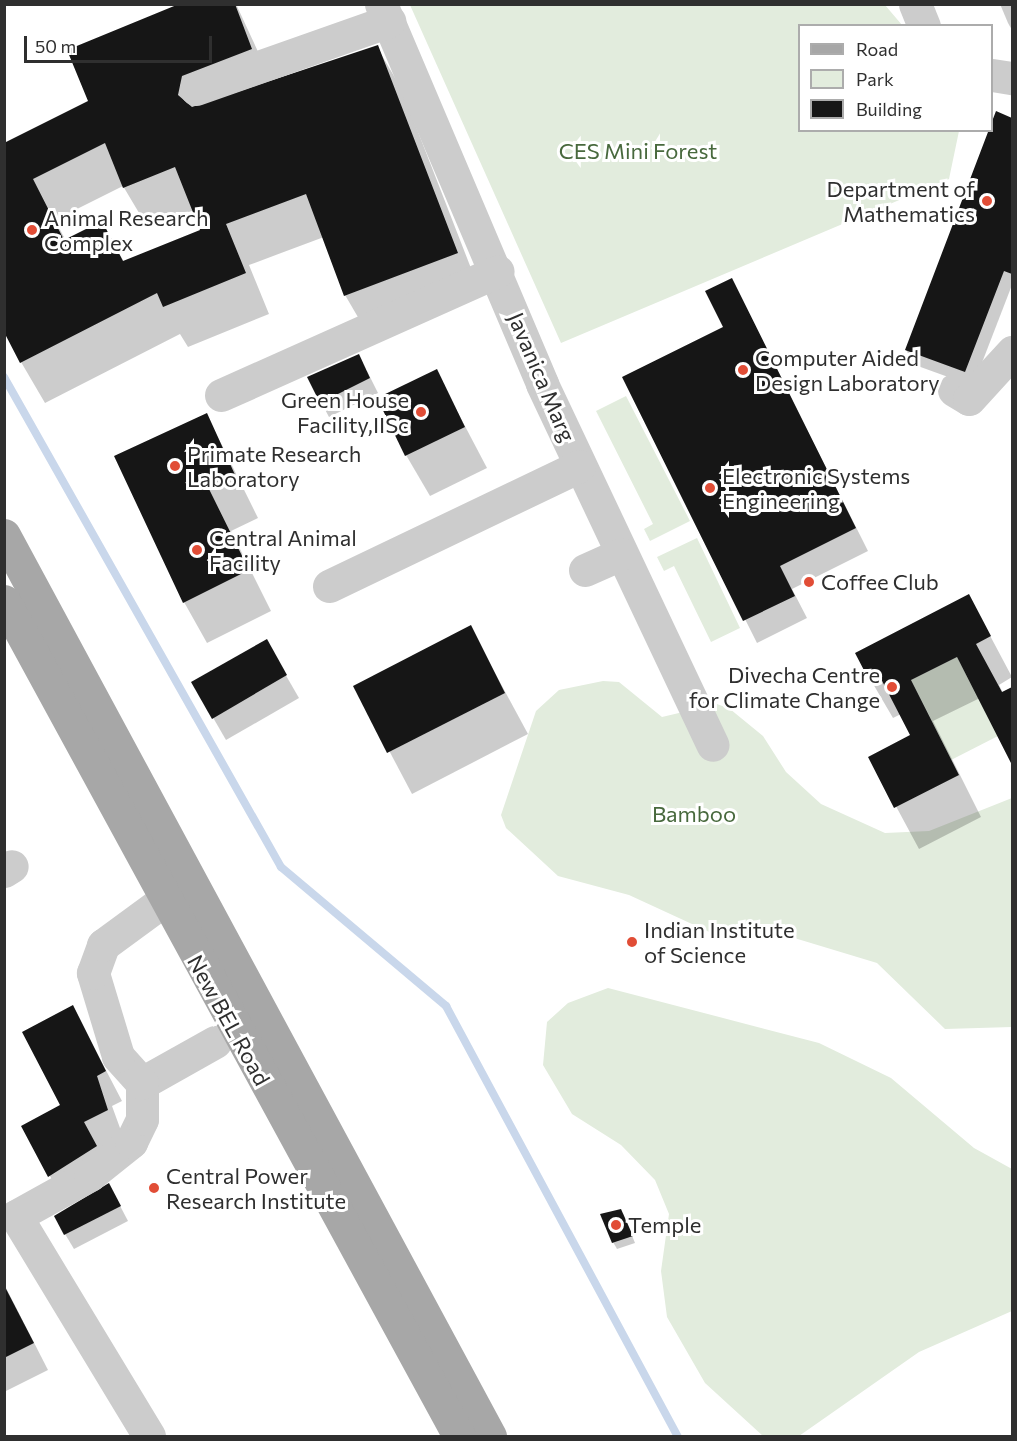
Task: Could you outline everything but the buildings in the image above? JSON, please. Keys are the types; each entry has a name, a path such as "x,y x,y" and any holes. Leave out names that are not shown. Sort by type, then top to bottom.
{"main road":[{"path":"4,535 490,1437"},
{"name":"New BEL Road","path":"4,601 163,901 459,1437"}],"lane":[{"path":"915,4 923,24"},
{"path":"196,89 385,13"},
{"name":"Javanica Marg","path":"385,13 498,271 579,466 713,745"},
{"path":"993,75 1012,78"},
{"path":"221,395 498,271"},
{"path":"954,390 969,399 1012,352"},
{"path":"329,586 579,466"},
{"path":"585,570 621,554"},
{"path":"149,1437 10,1209 90,1175 131,1142 142,1119 142,1083 118,1056 93,973 103,945 163,901"},
{"path":"142,1083 215,1042"}],"green space":[{"name":"CES Mini Forest","path":"410,5 885,5 901,24 798,24 798,132 959,132 949,179 561,343"},
{"path":"626,396 690,521 650,541 644,529 653,524 596,411"},
{"path":"697,538 740,628 711,642 674,566 664,571 657,557"},
{"path":"957,657 998,736 951,760 911,680"},
{"name":"Bamboo","path":"603,681 619,682 662,717 717,704 730,709 763,736 786,772 821,804 885,833 929,831 1012,798 1012,1027 945,1029 877,963 791,937 718,936 629,895 558,876 506,828 501,815 536,711 559,690"},
{"path":"608,988 819,1043 891,1078 974,1148 1012,1169 1012,1311 919,1352 799,1436 763,1436 705,1383 667,1317 661,1271 669,1214 655,1180 621,1145 572,1114 543,1065 547,1022 568,1003"}],"waterway":[{"path":"4,377 281,867 446,1006 678,1436"}],"place":[{"name":"Department of Mathematics","path":"987,201"},
{"name":"Animal Research Complex","path":"32,230"},
{"name":"Computer Aided Design Laboratory","path":"743,370"},
{"name":"Green House Facility,IISc","path":"421,412"},
{"name":"Primate Research Laboratory","path":"175,466"},
{"name":"Electronic Systems Engineering","path":"710,488"},
{"name":"Central Animal Facility","path":"197,550"},
{"name":"Coffee Club","path":"809,582"},
{"name":"Divecha Centre for Climate Change","path":"892,687"},
{"name":"Indian Institute of Science","path":"632,942"},
{"name":"Central Power Research Institute","path":"154,1188"},
{"name":"Temple","path":"616,1225"}]}
